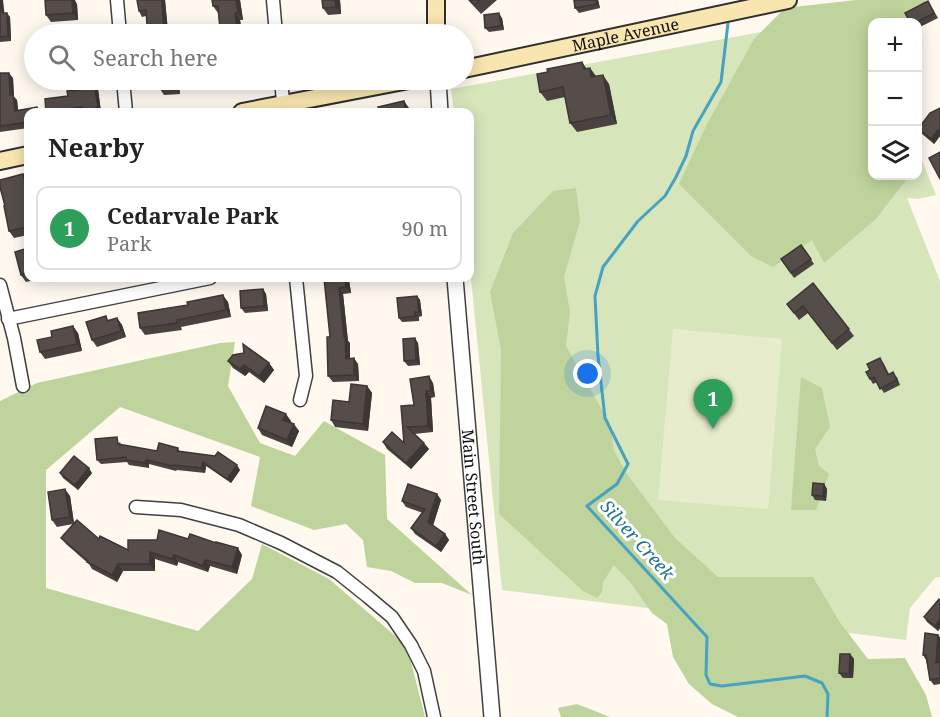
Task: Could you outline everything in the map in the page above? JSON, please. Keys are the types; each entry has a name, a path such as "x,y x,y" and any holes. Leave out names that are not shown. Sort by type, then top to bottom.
{"main road":[{"path":"428,0 434,24"},
{"path":"436,0 436,24"},
{"name":"Maple Avenue","path":"474,67 788,0"},
{"path":"287,108 366,90"},
{"path":"0,161 24,156"}],"street":[{"path":"117,0 119,24"},
{"path":"273,0 275,24"},
{"path":"124,90 126,108"},
{"path":"282,90 283,108"},
{"path":"439,90 440,108"},
{"path":"8,319 190,282"},
{"path":"296,282 306,376 300,400"},
{"name":"Main Street South","path":"455,282 492,717"},
{"path":"0,285 14,338 23,386"},
{"path":"136,507 181,510 239,525 281,543 337,572 392,617 411,645 423,671 434,717"}],"green space":[{"path":"856,0 926,0 917,18 868,18 868,180 906,180 876,219 824,263 812,240 773,267 751,256 679,184 707,124 754,39 785,8"},
{"path":"860,14 868,122 868,180 922,180 922,161 936,195 918,199 907,198 940,281 940,577 935,578 910,608 906,640 502,590 471,282 474,282 474,108 453,108 451,90 474,90 474,85"},
{"path":"576,188 580,221 564,277 570,312 566,346 610,424 614,451 627,474 675,538 718,577 813,577 839,621 868,659 905,658 926,695 932,717 738,717 712,704 689,684 673,657 667,624 652,613 630,582 614,565 603,582 602,592 597,598 583,591 499,514 501,350 490,292 513,233 553,191"},
{"path":"673,329 782,339 768,509 658,500"},
{"path":"235,342 228,386 260,443 295,456 324,421 385,455 387,519 472,595 442,583 415,583 391,571 367,567 363,540 346,524 314,530 251,506 260,457 120,407 46,470 46,588 198,631 252,579 262,544 329,579 407,646 425,717 0,717 0,401 37,383 220,343"},
{"path":"801,377 822,388 830,427 815,449 819,466 829,474 816,510 791,510"},
{"path":"577,704 610,717 561,717 558,708"}],"building":[{"path":"0,0 2,13 7,13 8,36 0,37"},
{"path":"45,0 72,0 73,13 46,15"},
{"path":"137,0 162,0 164,24 147,24 146,10 139,11"},
{"path":"212,0 236,0 237,24 220,24 218,6 213,6"},
{"path":"322,0 335,0 336,7 323,8"},
{"path":"470,0 480,0 475,5"},
{"path":"574,0 596,0 597,4 575,8"},
{"path":"928,1 934,13 922,19 908,18 905,13"},
{"path":"499,13 501,26 485,28 484,15"},
{"path":"582,62 584,69 590,68 591,77 603,75 611,115 570,123 563,87 540,92 537,74 548,72 547,69"},
{"path":"0,73 9,73 10,95 13,94 15,111 24,109 24,123 0,126"},
{"path":"95,90 98,108 46,108 45,99 68,96 67,91"},
{"path":"404,101 405,108 378,108"},
{"path":"940,108 940,132 938,130 931,139 922,132 922,124 930,113"},
{"path":"940,152 940,179 929,158"},
{"path":"23,174 24,228 9,231 0,180"},
{"path":"801,245 811,259 791,273 781,259"},
{"path":"24,249 24,274 21,275 15,252"},
{"path":"324,282 345,282 346,287 339,288 346,359 354,358 354,375 328,376 327,337 330,337"},
{"path":"813,283 849,329 832,343 803,306 794,313 787,304"},
{"path":"263,289 264,306 241,308 240,291"},
{"path":"223,295 226,310 177,320 177,323 140,328 138,313 188,305 187,302"},
{"path":"417,296 419,312 415,312 416,316 399,318 397,298"},
{"path":"106,316 107,321 117,318 121,331 92,340 86,322"},
{"path":"73,326 77,344 40,352 37,340 52,337 51,331"},
{"path":"415,338 416,360 404,361 403,339"},
{"path":"243,344 269,363 259,376 244,365 240,369 228,361 233,355 244,353"},
{"path":"880,358 888,375 893,372 897,380 880,389 874,377 870,379 866,372 870,370 867,364"},
{"path":"429,376 431,391 426,391 428,426 407,427 424,443 406,463 383,442 392,432 404,443 401,406 414,405 410,379"},
{"path":"351,384 367,386 363,424 331,420 333,400 349,402"},
{"path":"266,406 286,414 283,420 294,424 287,440 258,428"},
{"path":"117,437 118,444 157,451 159,443 178,448 177,451 215,456 218,452 237,465 227,479 203,462 202,468 173,466 146,460 145,463 126,460 126,457 97,460 95,439"},
{"path":"74,456 89,468 75,485 60,473"},
{"path":"813,483 824,484 823,496 812,495"},
{"path":"408,484 437,494 428,522 445,534 436,546 411,528 425,509 402,501"},
{"path":"65,489 70,517 52,520 48,492"},
{"path":"77,520 99,539 100,536 128,550 128,540 157,540 159,530 188,539 190,534 238,548 232,567 205,560 203,566 174,555 172,559 150,552 150,564 118,564 112,575 87,562 61,538"},
{"path":"939,599 940,619 935,626 924,617"},
{"path":"925,633 938,635 936,663 940,662 940,678 930,680 926,655 923,655"},
{"path":"840,654 850,654 849,674 839,673"}],"waterway":[{"name":"Silver Creek","path":"728,23 721,82 693,131 686,156 676,177 665,196 638,221 603,267 595,296 598,356 605,418 628,464 617,484 587,506 707,637 706,675 710,684 722,686 805,676 822,683 828,694 827,717"}],"place":[{"name":"Cedarvale Park","path":"713,429"}]}
